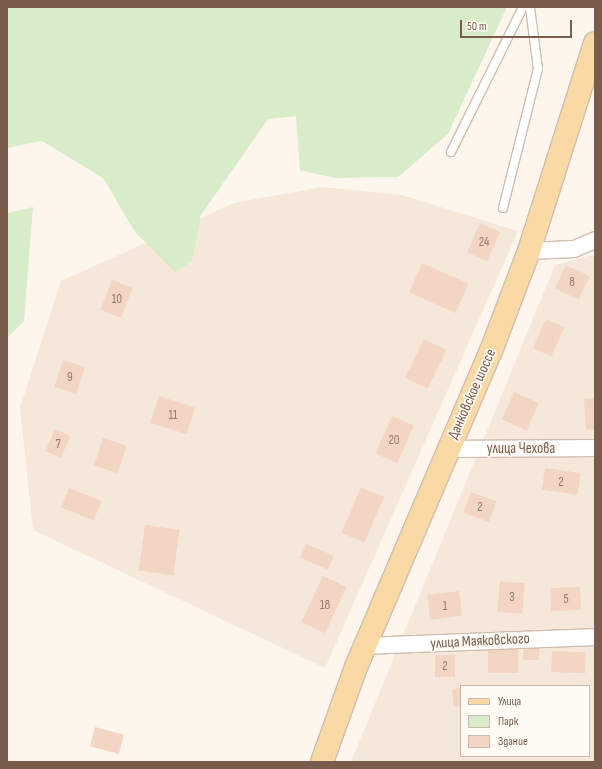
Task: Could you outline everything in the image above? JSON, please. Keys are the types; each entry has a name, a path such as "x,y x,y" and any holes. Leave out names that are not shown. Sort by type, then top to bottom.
{"main road":[{"name":"Данковское шоссе","path":"322,762 365,646 529,251 595,43"}],"street":[{"path":"529,251 574,249 595,240"},
{"name":"улица Чехова","path":"448,449 595,448"},
{"name":"улица Маяковского","path":"365,646 595,637"}],"lane":[{"path":"451,152 523,7"},
{"path":"503,208 538,69 530,7"}],"shaded area":[{"path":"322,187 402,195 518,231 325,668 33,530 20,408 61,281 234,203"},
{"path":"595,254 595,762 351,762 555,265"}],"green space":[{"path":"7,7 507,7 448,134 398,177 334,178 300,170 296,116 268,119 201,215 192,261 175,272 135,232 103,178 42,141 7,148"},
{"path":"33,207 24,321 7,338 7,213"}],"building":[{"path":"480,223 500,232 487,261 467,252"},
{"path":"422,263 469,284 456,313 409,292"},
{"path":"566,265 590,276 579,300 555,289"},
{"path":"112,280 133,288 121,318 101,310"},
{"path":"546,319 564,327 551,356 533,348"},
{"path":"424,339 446,350 428,389 405,378"},
{"path":"63,360 85,367 76,394 54,387"},
{"path":"514,392 539,403 526,430 502,419"},
{"path":"159,396 195,408 186,434 150,423"},
{"path":"595,398 595,429 586,430 584,399"},
{"path":"392,416 414,426 397,463 375,453"},
{"path":"55,429 71,436 61,458 45,451"},
{"path":"103,438 127,446 118,473 94,466"},
{"path":"545,468 581,473 578,495 542,490"},
{"path":"361,487 384,497 364,543 341,533"},
{"path":"69,488 101,501 94,521 61,507"},
{"path":"471,492 496,501 489,522 463,513"},
{"path":"145,525 180,530 173,575 139,571"},
{"path":"306,544 334,556 328,570 300,558"},
{"path":"323,576 347,587 325,633 301,622"},
{"path":"500,581 525,583 522,614 497,612"},
{"path":"580,587 581,610 551,611 550,588"},
{"path":"459,591 462,616 430,620 427,595"},
{"path":"523,644 539,644 539,660 523,660"},
{"path":"488,647 518,647 518,673 488,673"},
{"path":"552,651 586,652 585,673 551,672"},
{"path":"435,655 455,655 455,677 435,677"},
{"path":"460,688 460,706 454,707 452,689"},
{"path":"95,727 124,735 119,754 90,746"}]}
